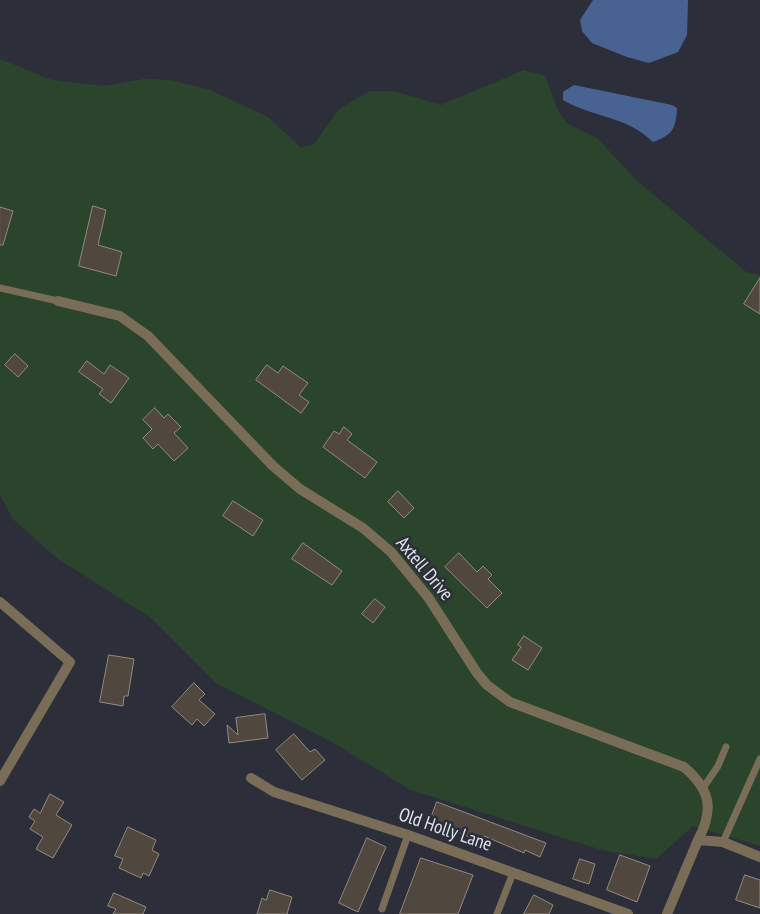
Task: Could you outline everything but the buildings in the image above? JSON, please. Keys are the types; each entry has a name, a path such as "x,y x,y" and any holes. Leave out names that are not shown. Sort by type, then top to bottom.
{"street":[{"name":"Axtell Drive","path":"58,301 120,316 148,336 273,466 300,489 362,528 391,552 428,597 477,673 498,694 510,702 667,760 684,768 703,788"},
{"path":"0,602 70,662 0,781"},
{"name":"Old Holly Lane","path":"252,778 274,792 408,835 628,914"},
{"path":"667,914 709,816 703,788"},
{"path":"698,840 723,842 760,857"}],"lane":[{"path":"0,288 58,301"},
{"path":"703,788 718,766 726,747"},
{"path":"723,842 760,759"},
{"path":"382,909 408,835"},
{"path":"497,914 513,872"}],"green space":[{"path":"0,59 52,80 104,86 144,79 170,80 210,90 268,117 301,148 314,144 338,110 370,91 394,91 441,105 524,70 545,76 558,111 568,124 597,138 636,180 746,272 760,275 760,846 693,826 656,859 602,850 411,790 332,742 216,683 150,617 58,559 13,519 0,495"}],"water":[{"path":"593,0 688,0 687,35 678,52 649,63 627,57 592,43 582,31 580,20"},
{"path":"574,85 672,105 677,108 676,121 672,130 665,137 653,142 643,133 632,127 563,100 563,92"}]}
